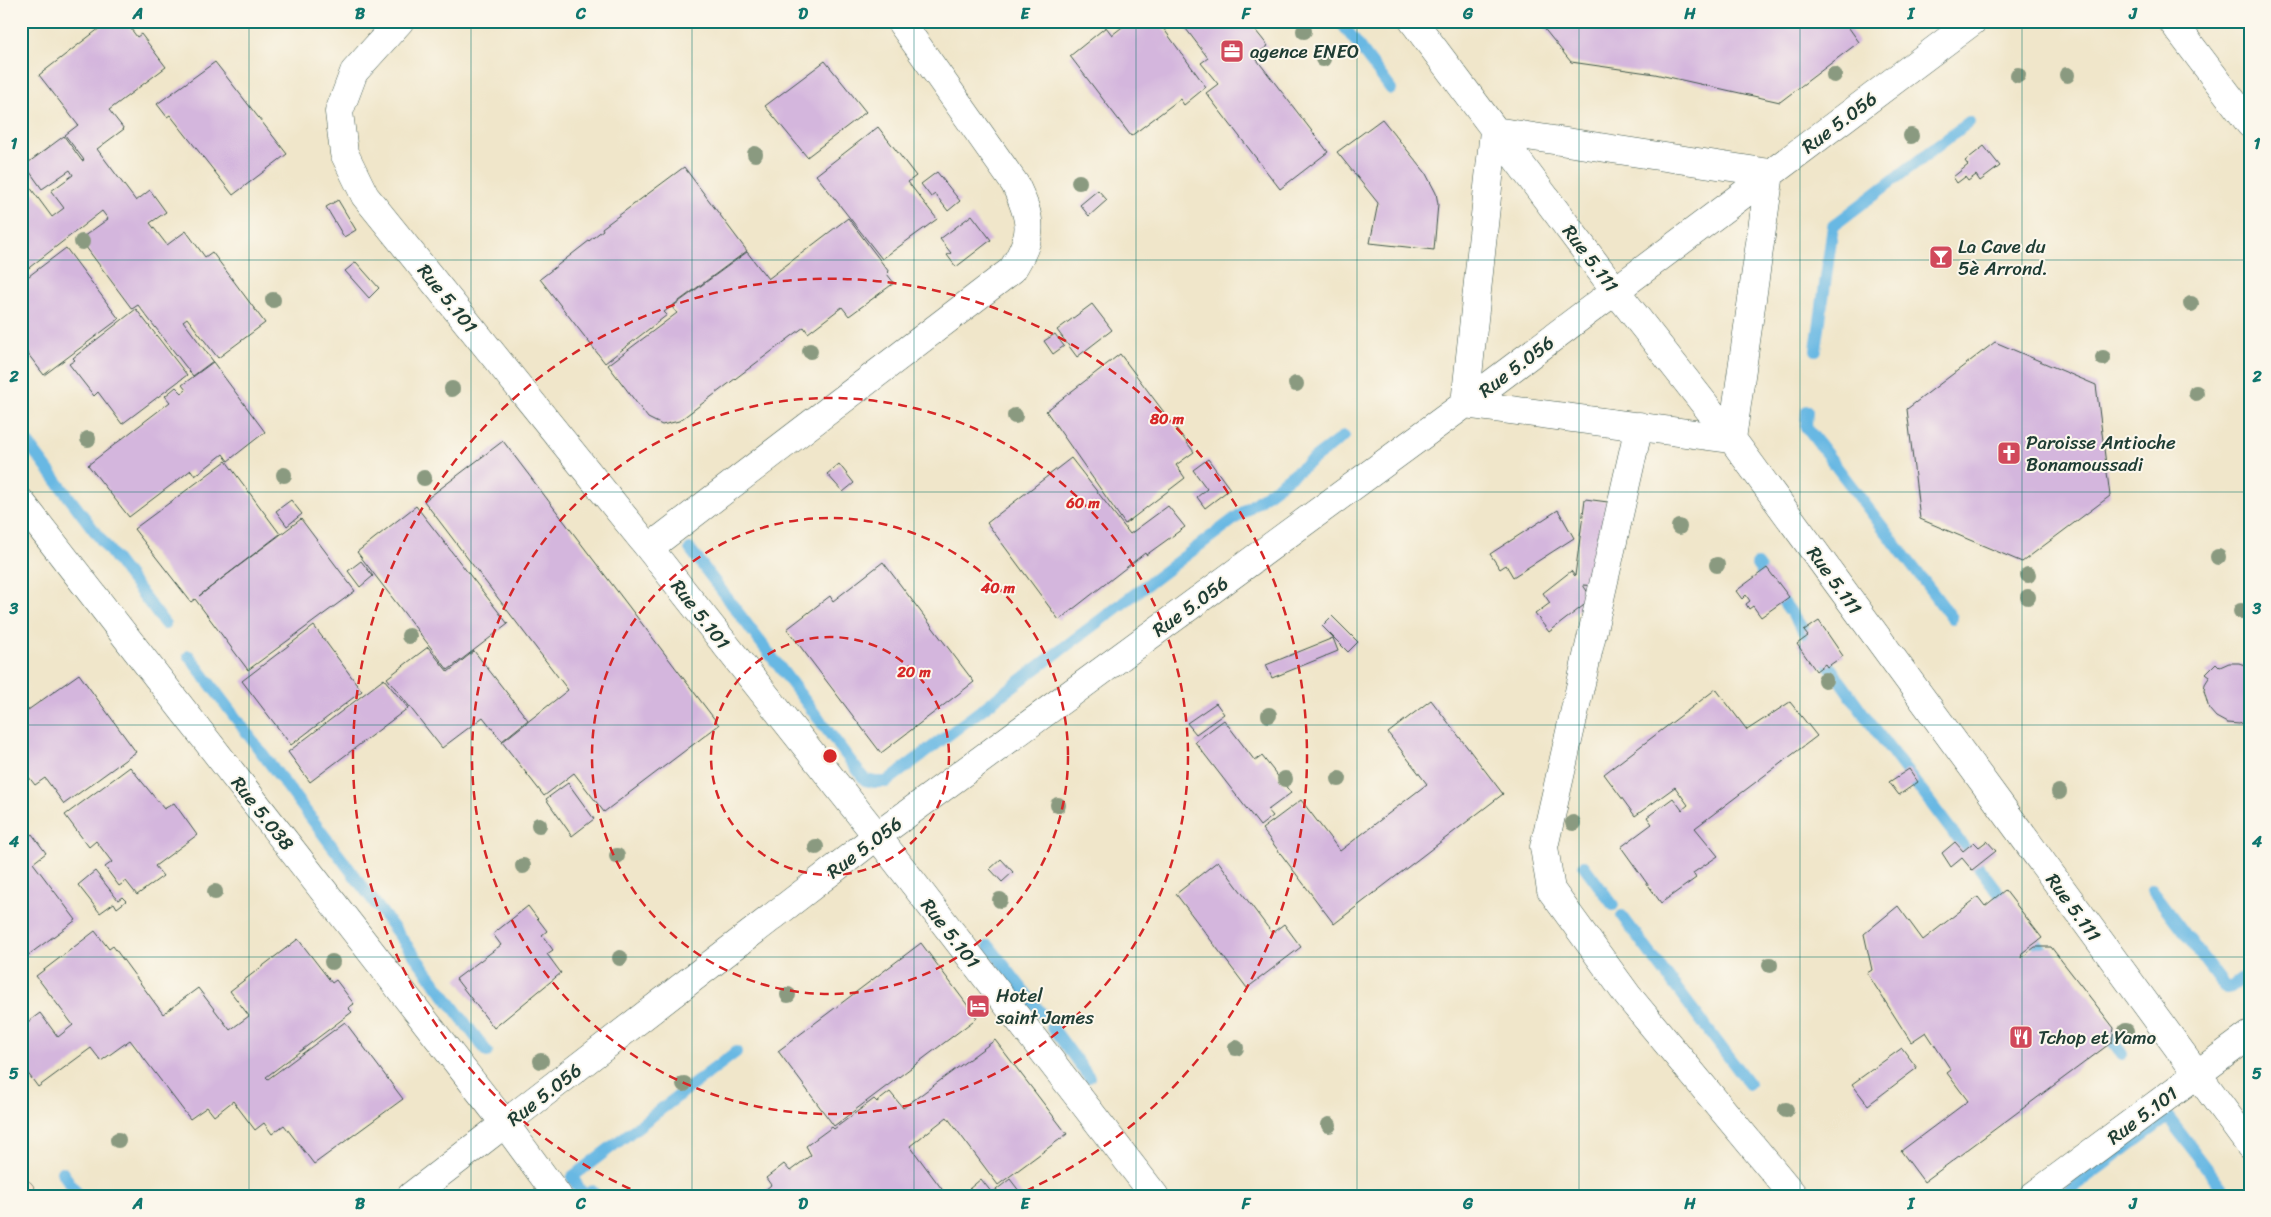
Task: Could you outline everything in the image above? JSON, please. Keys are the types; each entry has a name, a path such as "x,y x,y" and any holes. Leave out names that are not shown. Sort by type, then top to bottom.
{"street":[{"name":"Rue 5.101","path":"400,21 354,72 339,112 344,153 365,196 649,548 877,836 1154,1196"},
{"path":"649,548 1012,270 1026,248 1029,226 1025,205 1015,184 900,21"},
{"name":"Rue 5.111","path":"1413,21 1494,132 1732,439 2196,1075 2250,1146"},
{"name":"Rue 5.056","path":"411,1196 877,836 1465,404 1973,21"},
{"path":"2172,21 2250,124"},
{"path":"1494,132 1770,174 1732,439 1465,404 1494,132"},
{"path":"1639,426 1544,847 1551,890 1628,996 1794,1196"},
{"name":"Rue 5.038","path":"21,502 558,1196"},
{"name":"Rue 5.101","path":"2033,1196 2250,1035"}],"building":[{"path":"109,21 125,21 137,37 141,34 166,67 109,110 124,129 97,149 136,201 150,190 166,212 150,223 167,245 186,231 205,257 212,252 265,323 218,358 187,318 183,321 213,361 193,376 138,305 132,309 80,239 108,219 102,211 21,274 21,175 52,217 64,208 51,191 73,175 70,170 42,189 25,165 64,136 82,161 84,160 65,135 78,125 39,75"},
{"path":"1130,21 1158,21 1206,87 1184,105 1180,99 1131,136 1070,56 1106,27 1112,35"},
{"path":"1180,21 1258,21 1252,26 1268,46 1254,56 1328,152 1280,189 1206,93 1218,84 1201,63 1208,58"},
{"path":"1538,21 1844,21 1859,42 1780,102 1655,74 1571,62"},
{"path":"825,61 866,112 807,157 765,106"},
{"path":"215,62 287,154 233,195 170,115 167,117 157,104"},
{"path":"1382,119 1425,172 1436,193 1438,204 1434,250 1370,243 1378,203 1337,152"},
{"path":"878,127 916,176 908,182 937,219 882,259 816,175"},
{"path":"1984,146 2000,166 1980,181 1976,175 1968,181 1965,177 1957,183 1953,177 1968,165 1965,161"},
{"path":"684,167 747,251 664,312 667,315 605,363 540,279 603,230 602,228"},
{"path":"937,172 960,201 948,211 935,194 931,197 921,184"},
{"path":"1098,190 1107,200 1089,216 1080,205"},
{"path":"338,200 356,230 344,237 326,207"},
{"path":"972,215 991,240 956,267 947,255 951,253 940,239"},
{"path":"848,218 889,272 887,274 894,283 849,316 842,307 808,333 804,327 679,421 662,425 648,418 608,365 677,313 672,307 747,252 768,279"},
{"path":"66,248 119,319 44,375 21,345 21,282"},
{"path":"356,262 379,288 369,298 345,271"},
{"path":"1092,304 1112,330 1077,357 1057,330"},
{"path":"136,309 187,375 122,424 98,392 94,396 69,364 75,360 73,358"},
{"path":"1055,334 1064,346 1053,354 1044,341"},
{"name":"Paroisse Antioche Bonamoussadi","path":"1995,342 2096,385 2110,496 2022,562 1920,519 1907,409"},
{"path":"1120,354 1194,452 1176,465 1185,478 1125,524 1046,411"},
{"path":"213,362 265,432 228,461 223,454 195,476 191,470 129,517 88,465 170,402 165,396 176,387 182,393 186,390 182,385"},
{"path":"503,441 719,725 604,812 574,773 544,796 502,742 568,690 424,501"},
{"path":"1071,458 1130,534 1168,506 1185,527 1146,555 1145,553 1059,620 987,523"},
{"path":"1208,459 1230,489 1205,508 1197,497 1207,489 1193,470"},
{"path":"226,461 280,534 199,596 301,519 355,591 248,670 195,599 191,602 134,529"},
{"path":"839,464 854,483 843,492 827,474"},
{"path":"1585,499 1608,502 1596,586 1583,585 1592,599 1549,632 1535,614 1550,603 1543,593 1571,571 1575,576"},
{"path":"291,500 302,514 287,526 276,511"},
{"path":"416,506 508,624 448,670 357,552"},
{"path":"1558,510 1574,538 1513,577 1506,565 1500,569 1490,554"},
{"path":"361,561 373,576 360,587 348,571"},
{"path":"883,562 974,682 881,753 787,629 830,596 833,601"},
{"path":"1767,568 1789,597 1761,617 1753,606 1749,609 1746,604 1750,601 1746,595 1742,599 1736,591"},
{"path":"1332,616 1358,642 1348,652 1322,626"},
{"path":"1819,621 1843,656 1827,667 1825,664 1816,671 1797,644 1808,636 1804,631"},
{"path":"314,626 362,691 291,745 242,681"},
{"path":"1333,638 1338,651 1272,678 1266,665"},
{"path":"428,647 448,672 474,651 528,720 502,741 483,717 442,748 387,678"},
{"path":"2216,663 2220,667 2229,663 2239,663 2250,667 2250,721 2239,724 2227,723 2216,717 2209,709 2204,691 2205,684 2210,676 2206,673"},
{"path":"79,674 136,752 64,804 45,778 35,785 21,767 21,715"},
{"path":"384,679 408,708 310,782 288,752"},
{"path":"1716,689 1747,730 1790,702 1817,736 1695,828 1718,856 1693,873 1696,878 1661,903 1621,847 1652,824 1647,817 1673,798 1682,810 1688,805 1675,787 1635,816 1604,774"},
{"path":"1431,700 1503,794 1334,924 1262,829 1301,800 1340,851 1427,784 1388,733"},
{"path":"1216,703 1224,714 1196,734 1187,723"},
{"path":"1224,720 1255,761 1262,756 1291,793 1268,810 1273,816 1260,826 1195,742"},
{"path":"130,767 164,809 174,803 197,835 155,866 163,876 137,895 126,881 119,886 105,867 112,862 96,841 89,847 65,815"},
{"path":"1909,769 1918,782 1899,795 1889,782"},
{"path":"568,783 594,819 572,836 546,799"},
{"path":"32,834 46,853 33,863 76,920 27,956 21,957 21,842"},
{"path":"1987,841 1996,851 1972,870 1962,858 1951,867 1942,853 1955,842 1963,851 1974,842 1979,847"},
{"path":"1001,859 1013,872 1002,882 990,869"},
{"path":"1218,861 1272,933 1284,924 1301,947 1247,988 1176,894"},
{"path":"95,871 118,900 122,897 126,901 117,908 114,903 100,913 78,885"},
{"name":"Tchop et Yamo","path":"2005,890 2042,938 2022,953 2021,958 2035,947 2051,947 2114,1028 2112,1042 1924,1182 1901,1151 1968,1101 1947,1073 1951,1070 1926,1032 1911,1042 1867,973 1872,970 1864,934 1898,906 1923,940 1978,897 1985,906"},
{"path":"528,906 547,931 542,935 553,950 547,954 561,973 494,1028 456,979 501,945 493,934"},
{"path":"95,931 109,949 113,946 163,1014 198,988 230,1030 249,1016 230,991 298,939 332,983 336,980 354,1004 348,1008 352,1012 266,1077 268,1079 345,1022 403,1099 314,1164 284,1125 272,1134 264,1123 255,1130 233,1101 214,1116 207,1107 190,1119 130,1040 101,1061 91,1048 38,1087 21,1064 21,1027 40,1013 58,1037 73,1025 36,976"},
{"path":"921,943 977,1018 834,1126 778,1051"},
{"path":"995,1040 1067,1134 998,1185 947,1117 910,1146 947,1196 758,1196 771,1185 766,1178 784,1164 790,1171 811,1155 806,1146 832,1127 834,1129 874,1099 877,1102 890,1092 903,1108"},
{"path":"1902,1048 1917,1068 1868,1105 1852,1084"},
{"path":"981,1179 992,1193 1010,1179 1023,1196 974,1196 969,1189"}],"waterway":[{"path":"1340,21 1391,89"},
{"path":"1816,350 1833,226 1969,122"},
{"path":"1807,411 1806,427 1952,618"},
{"path":"21,434 165,624"},
{"path":"690,549 865,780 886,782 1344,436"},
{"path":"1757,565 1868,720 2009,907"},
{"path":"189,656 487,1052"},
{"path":"1584,866 1613,905"},
{"path":"2152,890 2226,988 2231,987 2250,973"},
{"path":"1622,916 1749,1084"},
{"path":"2026,929 2050,960"},
{"path":"989,946 1041,1013"},
{"path":"1052,1027 1089,1077"},
{"path":"2102,1027 2122,1054"},
{"path":"584,1196 572,1177 736,1052"},
{"path":"2061,1196 2168,1117 2228,1196"},
{"path":"62,1172 79,1196"},
{"path":"585,1196 592,1191 596,1196"}],"place":[{"name":"agence ENEO","path":"1232,51"},
{"name":"La Cave du 5è Arrond.","path":"1941,257"},
{"name":"Paroisse Antioche Bonamoussadi","path":"2009,453"},
{"name":"Hotel saint James","path":"978,1006"},
{"name":"Tchop et Yamo","path":"2021,1037"}]}
